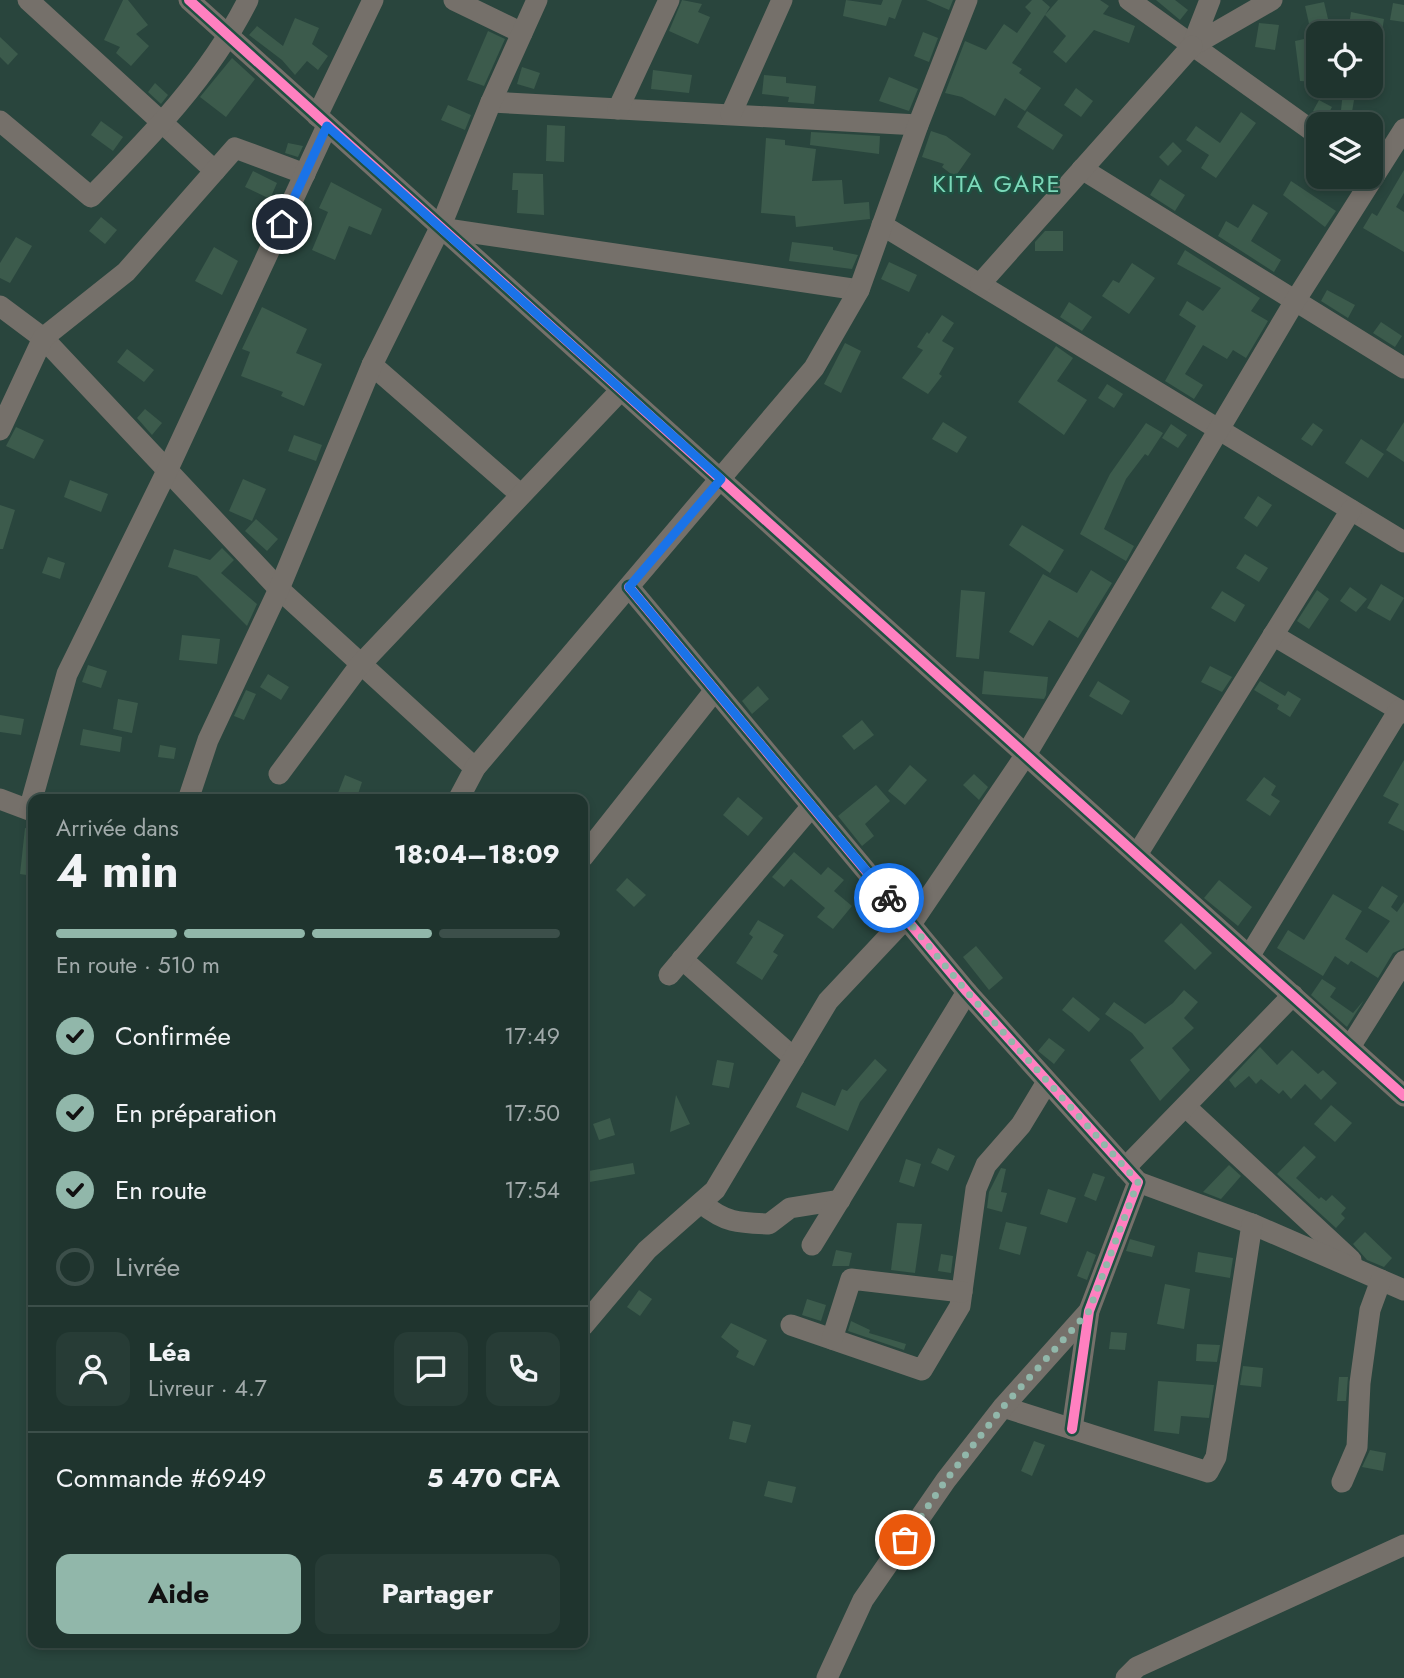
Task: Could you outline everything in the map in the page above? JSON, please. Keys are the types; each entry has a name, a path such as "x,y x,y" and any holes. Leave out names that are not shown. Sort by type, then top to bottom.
{"street":[{"path":"28,0 215,171"},
{"path":"189,0 1138,853 1404,1096"},
{"path":"0,121 91,197 163,123 230,37 248,0"},
{"path":"33,794 66,674 167,471 305,174 322,121 373,0"},
{"path":"454,0 522,33"},
{"path":"189,794 208,740 279,589 372,365 440,228 491,102 537,0"},
{"path":"618,108 669,0"},
{"path":"731,114 782,0"},
{"path":"461,794 475,768 814,368 859,290 918,125 967,0"},
{"path":"1129,0 1306,127"},
{"path":"1192,46 1210,0"},
{"path":"981,284 1192,46 1272,0"},
{"path":"491,102 918,125"},
{"path":"1383,159 1404,129"},
{"path":"0,430 43,338 127,272 235,148 305,174"},
{"path":"1082,169 1404,368"},
{"path":"588,1320 647,1250 715,1190 828,1001 908,921 1027,754 1364,189"},
{"path":"882,225 1404,542"},
{"path":"440,228 859,290"},
{"path":"0,306 43,338 279,589 475,768"},
{"path":"372,365 520,494"},
{"path":"279,774 360,665 621,390"},
{"path":"1138,853 1351,510"},
{"path":"629,587 967,992 1131,1175 1404,1290"},
{"path":"1250,955 1401,712 1273,635"},
{"path":"588,851 715,690"},
{"path":"0,799 28,810"},
{"path":"794,1058 676,967 812,806"},
{"path":"1350,1046 1404,961"},
{"path":"812,1245 967,992"},
{"path":"1072,1429 1089,1311 1131,1175 1186,1107 1293,995"},
{"path":"791,1325 922,1370 960,1306 976,1189 986,1165 1021,1125 1047,1082"},
{"path":"1186,1107 1372,1275"},
{"path":"701,1203 720,1218 735,1223 769,1224 790,1208 840,1200"},
{"path":"1003,1407 1208,1472 1216,1457 1252,1224"},
{"path":"1342,1482 1357,1447 1360,1383 1372,1275"},
{"path":"832,1339 851,1279 962,1292"},
{"path":"827,1678 863,1600 946,1480 1003,1407 1089,1311"},
{"path":"1126,1678 1137,1667 1404,1545"}],"building":[{"path":"123,0 128,0 148,25 136,34 149,46 131,66 116,53 120,47 104,40"},
{"path":"682,0 702,4 698,12 710,17 698,44 669,31"},
{"path":"846,0 881,5 883,0 902,0 895,19 889,17 886,26 843,16"},
{"path":"926,0 953,0 949,10"},
{"path":"1032,0 1042,0 1050,7 1012,63 1022,69 1019,73 1041,88 1025,111 1005,98 995,116 962,97 945,93 965,41 986,50 1004,24 1017,33 1031,13 1025,7"},
{"path":"1058,0 1100,0 1109,6 1103,14 1135,26 1129,43 1094,30 1066,63 1053,52 1066,36 1045,15"},
{"path":"1156,0 1175,0 1188,10 1180,20"},
{"path":"1324,2 1329,21 1308,21 1305,6"},
{"path":"1393,3 1404,5 1404,22 1390,20"},
{"path":"1351,12 1384,19 1383,25 1383,21 1350,21"},
{"path":"295,18 319,28 312,44 328,56 318,70 307,61 295,75 282,60 249,35 257,26 283,46"},
{"path":"1259,23 1279,25 1275,50 1255,47"},
{"path":"488,31 505,39 484,86 467,80"},
{"path":"923,32 938,38 929,62 914,56"},
{"path":"0,37 18,54 8,65 0,57"},
{"path":"1306,39 1306,81 1300,81 1295,41"},
{"path":"232,58 255,79 226,117 200,97"},
{"path":"522,67 540,73 534,89 517,84"},
{"path":"653,70 692,75 689,93 651,89"},
{"path":"764,75 786,77 786,83 816,86 814,104 788,102 789,97 762,94"},
{"path":"889,77 918,89 909,111 879,101"},
{"path":"155,83 168,95 161,104 148,92"},
{"path":"1076,88 1093,101 1081,117 1064,105"},
{"path":"1342,98 1354,98 1352,112 1341,110"},
{"path":"1319,100 1332,107 1329,112 1313,111"},
{"path":"448,105 471,115 465,130 441,120"},
{"path":"1027,111 1063,135 1053,150 1017,127"},
{"path":"1241,112 1256,123 1216,178 1201,168 1209,155 1186,140 1196,126 1220,143"},
{"path":"101,121 123,137 113,151 91,135"},
{"path":"547,125 565,126 564,162 546,161"},
{"path":"931,131 946,136 971,154 955,177 942,167 944,164 922,157"},
{"path":"811,132 880,136 879,154 810,145"},
{"path":"766,138 785,140 785,145 816,149 812,181 842,180 844,204 869,202 870,219 796,227 795,216 761,213"},
{"path":"1173,142 1182,151 1168,166 1159,157"},
{"path":"288,143 303,146 298,157 285,153"},
{"path":"1404,170 1404,193 1396,207 1404,212 1404,252 1363,228 1372,213 1377,216"},
{"path":"253,171 277,183 270,199 245,187"},
{"path":"513,173 543,174 544,215 517,213 518,190 512,190"},
{"path":"1160,179 1185,195 1175,211 1150,195"},
{"path":"1291,181 1336,211 1325,227 1283,195"},
{"path":"331,182 382,209 371,235 349,226 335,260 312,250 328,212 319,208"},
{"path":"1253,204 1268,213 1251,241 1281,260 1274,272 1218,236 1226,221 1238,228"},
{"path":"101,217 117,230 105,244 89,231"},
{"path":"1045,231 1063,231 1063,251 1035,251 1035,242"},
{"path":"16,237 32,246 10,283 0,278 0,263"},
{"path":"792,242 833,247 833,250 858,255 852,269 789,261"},
{"path":"214,247 238,261 222,295 195,281"},
{"path":"1185,250 1260,298 1251,311 1268,321 1246,358 1233,350 1227,359 1203,345 1185,374 1203,385 1194,399 1165,381 1196,326 1179,315 1187,301 1203,311 1221,288 1177,264"},
{"path":"889,262 917,275 909,292 881,279"},
{"path":"1132,263 1155,278 1129,314 1102,296 1113,280 1119,283"},
{"path":"1327,290 1355,305 1348,318 1321,301"},
{"path":"1069,302 1092,317 1082,331 1060,317"},
{"path":"262,307 307,329 296,353 322,364 304,406 281,396 283,392 241,376 250,352 242,349"},
{"path":"942,315 954,323 942,341 954,348 939,374 942,376 928,394 902,378 923,350 917,347"},
{"path":"1381,322 1402,336 1395,347 1373,333"},
{"path":"845,343 861,351 841,393 824,384"},
{"path":"1056,346 1073,358 1057,381 1087,400 1064,435 1018,402"},
{"path":"127,349 154,370 144,382 117,362"},
{"path":"1107,384 1123,394 1114,408 1098,398"},
{"path":"145,409 162,423 152,435 137,418"},
{"path":"943,422 967,437 957,453 932,439"},
{"path":"1404,422 1404,462 1386,450"},
{"path":"1146,423 1163,433 1148,456 1145,454 1126,479 1104,529 1134,546 1126,561 1080,534 1110,474"},
{"path":"1313,423 1323,430 1312,446 1301,439"},
{"path":"1171,424 1187,435 1178,448 1162,438"},
{"path":"16,427 44,440 34,459 6,446"},
{"path":"294,435 322,445 316,461 288,451"},
{"path":"1361,439 1384,454 1368,478 1345,463"},
{"path":"243,479 266,489 252,521 229,511"},
{"path":"70,480 108,494 101,512 64,497"},
{"path":"1258,496 1272,505 1257,527 1244,518"},
{"path":"0,505 15,510 3,549 0,549"},
{"path":"256,519 278,539 267,551 245,531"},
{"path":"1022,525 1064,550 1050,573 1009,545"},
{"path":"222,548 234,560 221,573 257,604 247,626 197,576 168,567 174,549 210,560"},
{"path":"1245,554 1268,568 1259,582 1236,568"},
{"path":"48,557 65,563 60,579 42,573"},
{"path":"1091,570 1112,583 1078,638 1049,620 1033,646 1009,632 1043,574 1077,593"},
{"path":"1381,584 1404,598 1390,621 1367,608"},
{"path":"1350,587 1367,599 1356,612 1340,601"},
{"path":"961,590 985,592 979,659 956,657"},
{"path":"1317,590 1329,599 1309,629 1297,621"},
{"path":"1222,591 1245,605 1235,622 1211,608"},
{"path":"182,635 220,639 217,664 179,660"},
{"path":"88,665 107,671 101,688 82,682"},
{"path":"1210,666 1232,677 1222,692 1201,682"},
{"path":"984,671 1048,677 1046,695 1044,699 982,694"},
{"path":"268,674 289,687 281,700 260,687"},
{"path":"1098,681 1130,701 1122,715 1089,696"},
{"path":"1260,681 1285,696 1288,691 1301,699 1290,717 1277,709 1279,705 1254,690"},
{"path":"758,686 769,699 752,714 742,701"},
{"path":"246,690 256,694 244,720 234,716"},
{"path":"118,699 138,703 132,733 113,729"},
{"path":"0,715 24,719 21,735 0,732"},
{"path":"862,720 874,735 854,750 842,736"},
{"path":"83,729 122,737 120,752 80,745"},
{"path":"160,745 176,748 174,759 158,757"},
{"path":"1404,760 1404,831 1388,823 1399,804 1383,796"},
{"path":"910,765 927,780 905,805 888,791"},
{"path":"974,774 988,787 979,800 963,785"},
{"path":"345,775 362,782 358,794 338,793"},
{"path":"1264,777 1276,786 1271,795 1280,801 1270,816 1246,800"},
{"path":"876,785 890,801 865,824 874,836 862,846 838,816"},
{"path":"738,797 763,818 748,836 723,815"},
{"path":"25,828 28,828 28,875 20,874"},
{"path":"794,852 821,875 828,867 844,880 834,891 852,906 833,929 817,917 825,908 791,879 784,887 772,877"},
{"path":"627,878 646,895 634,907 616,890"},
{"path":"1219,880 1252,907 1238,926 1204,898"},
{"path":"1382,886 1398,896 1391,907 1397,912 1404,902 1404,948 1393,953 1378,978 1351,961 1348,965 1335,956 1323,976 1277,948 1288,930 1304,940 1333,894 1362,911 1345,939 1367,953 1390,921 1368,908"},
{"path":"758,920 784,935 773,952 778,955 762,980 736,963 753,937 749,934"},
{"path":"1181,923 1212,953 1195,970 1164,941"},
{"path":"976,946 1003,978 989,990 963,957"},
{"path":"1322,979 1336,988 1330,997 1353,1013 1364,1000 1347,1027 1311,995"},
{"path":"1184,990 1198,1002 1184,1018 1194,1028 1172,1048 1190,1070 1160,1101 1130,1060 1144,1048 1132,1033 1105,1014 1114,1002 1145,1024 1173,1003"},
{"path":"1073,997 1100,1019 1089,1032 1062,1010"},
{"path":"1049,1038 1065,1050 1054,1064 1038,1051"},
{"path":"1260,1047 1277,1065 1292,1050 1318,1074 1323,1070 1337,1083 1321,1100 1305,1084 1291,1099 1283,1090 1279,1094 1261,1079 1256,1084 1249,1076 1235,1088 1229,1080"},
{"path":"875,1059 887,1070 860,1102 848,1131 796,1107 802,1092 835,1106 842,1089 847,1091"},
{"path":"717,1060 734,1063 729,1088 712,1085"},
{"path":"676,1095 690,1124 670,1132"},
{"path":"1331,1105 1352,1123 1335,1142 1314,1124"},
{"path":"610,1118 615,1135 599,1140 593,1124"},
{"path":"1304,1146 1316,1157 1296,1178 1319,1199 1321,1197 1326,1201 1332,1195 1346,1208 1341,1214 1345,1218 1336,1228 1277,1174"},
{"path":"938,1148 955,1156 948,1171 931,1163"},
{"path":"906,1159 921,1164 914,1187 899,1182"},
{"path":"633,1163 635,1174 588,1182 588,1171"},
{"path":"1229,1165 1241,1176 1221,1199 1203,1192"},
{"path":"1001,1168 1006,1169 1001,1192 1007,1193 1002,1212 987,1208 989,1192"},
{"path":"1093,1173 1105,1177 1096,1201 1084,1196"},
{"path":"1048,1189 1076,1198 1067,1223 1040,1214"},
{"path":"1006,1222 1027,1227 1020,1255 999,1249"},
{"path":"897,1223 922,1224 915,1273 891,1270"},
{"path":"1365,1232 1392,1258 1384,1267 1367,1260 1353,1244"},
{"path":"1130,1239 1155,1246 1152,1257 1126,1251"},
{"path":"836,1250 852,1253 849,1266 832,1266"},
{"path":"1087,1251 1096,1255 1087,1280 1077,1276"},
{"path":"1198,1252 1233,1258 1230,1278 1195,1272"},
{"path":"941,1254 953,1256 951,1273 938,1271"},
{"path":"1165,1284 1190,1289 1184,1329 1157,1324"},
{"path":"639,1290 652,1299 640,1316 627,1307"},
{"path":"807,1299 826,1305 821,1321 802,1315"},
{"path":"851,1321 870,1330 869,1333 906,1344 904,1350 848,1331"},
{"path":"731,1323 767,1340 754,1366 736,1357 739,1351 721,1337"},
{"path":"1111,1332 1127,1333 1125,1350 1109,1349"},
{"path":"1197,1344 1220,1345 1217,1362 1196,1361"},
{"path":"1243,1366 1263,1368 1261,1387 1240,1385"},
{"path":"1339,1377 1348,1377 1346,1401 1337,1401"},
{"path":"1158,1381 1214,1385 1209,1418 1181,1416 1179,1434 1154,1431"},
{"path":"733,1421 751,1425 746,1443 729,1439"},
{"path":"1034,1441 1045,1445 1032,1476 1021,1471"},
{"path":"1370,1450 1386,1453 1383,1471 1362,1467"},
{"path":"768,1481 796,1487 792,1503 764,1496"}],"cycle path":[{"path":"189,0 1404,1096"},
{"path":"629,587 967,992 1138,1182 1089,1311 1072,1429"}],"way so far":[{"path":"889,898 967,992 1138,1182 1089,1311 1003,1407 946,1480 905,1540"}],"district":[{"name":"KITA GARE","path":"997,184"}],"route":[{"path":"282,224 327,126 721,479 629,587 889,898"}]}
